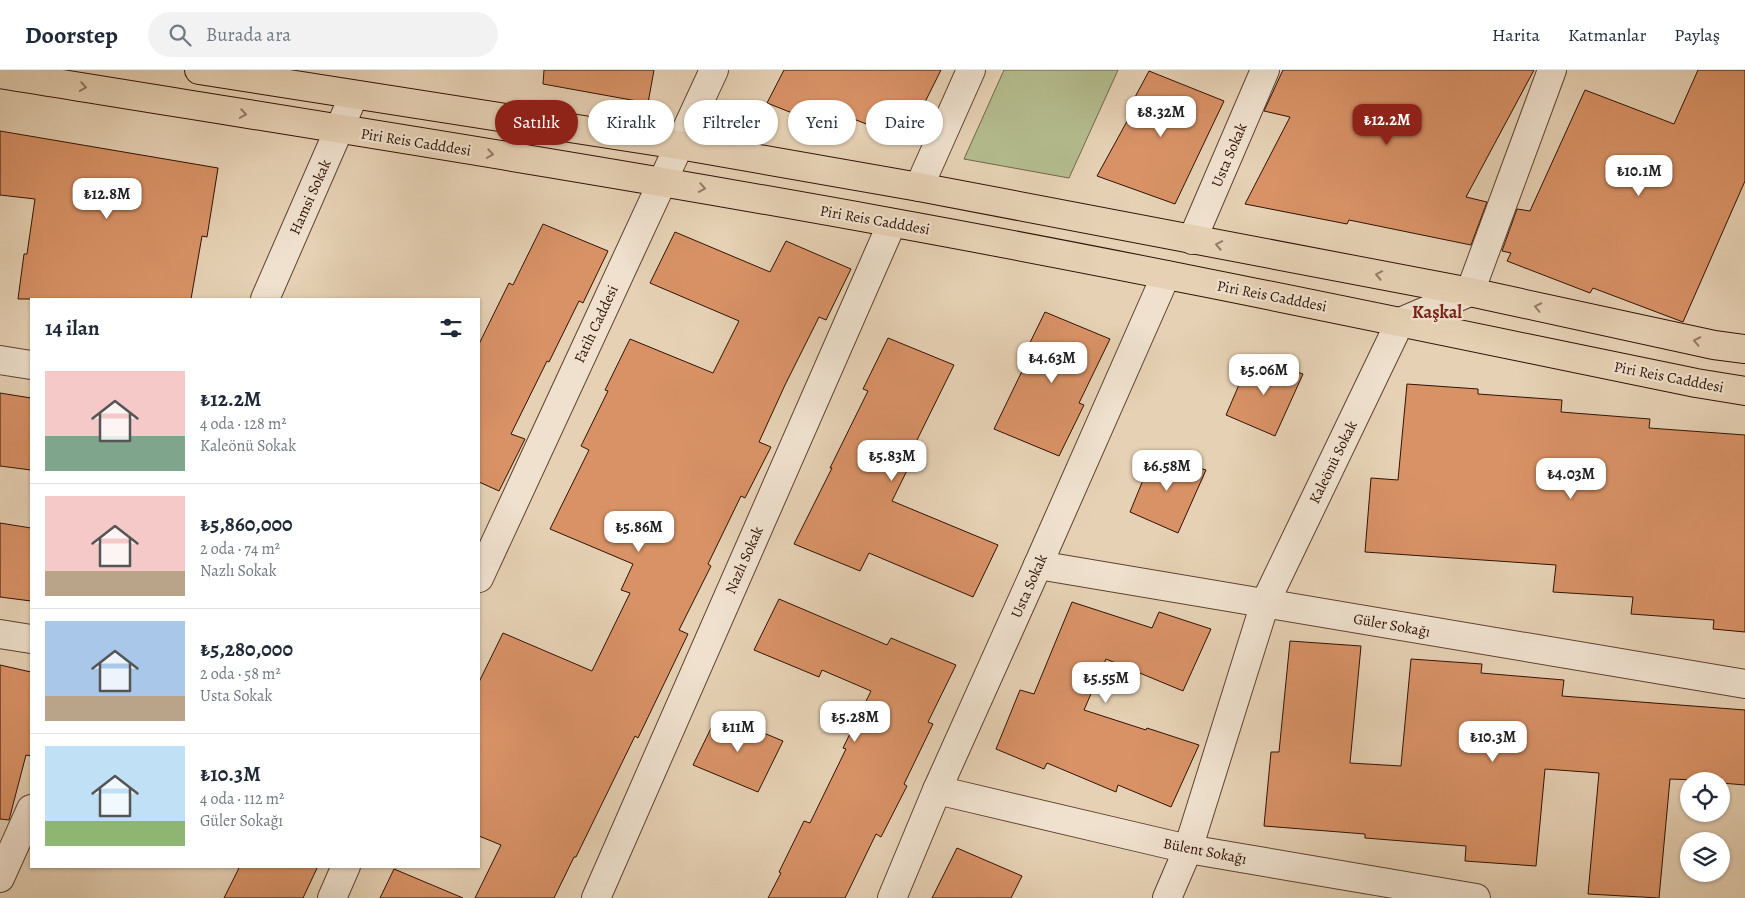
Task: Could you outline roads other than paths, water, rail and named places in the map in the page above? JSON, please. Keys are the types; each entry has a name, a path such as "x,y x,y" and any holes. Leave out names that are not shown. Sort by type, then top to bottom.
{"main road":[{"path":"199,70 679,145 918,187 1470,292 1704,343 1745,350"},
{"name":"Piri Reis Cadddesi","path":"0,74 661,181 892,222 1166,275 1686,381 1745,391"}],"street":[{"name":"Fatih Caddesi","path":"480,576 714,70"},
{"path":"918,187 971,70"},
{"name":"Usta Sokak","path":"1192,240 1265,70"},
{"path":"1400,322 1470,292 1552,70"},
{"name":"Hamsi Sokak","path":"265,298 354,95"},
{"name":"Nazlı Sokak","path":"596,898 892,222"},
{"name":"Usta Sokak","path":"892,898 937,790 1166,275"},
{"name":"Kaleönü Sokak","path":"1167,898 1188,849 1265,603 1400,322"},
{"path":"0,360 30,365"},
{"name":"Güler Sokağı","path":"1038,565 1745,684"},
{"path":"0,634 30,639"},
{"name":"Bülent Sokağı","path":"937,790 1188,849 1476,898"},
{"path":"0,878 30,811"},
{"path":"332,898 345,868"}],"district":[{"name":"Kaşkal","path":"1437,312"}]}
